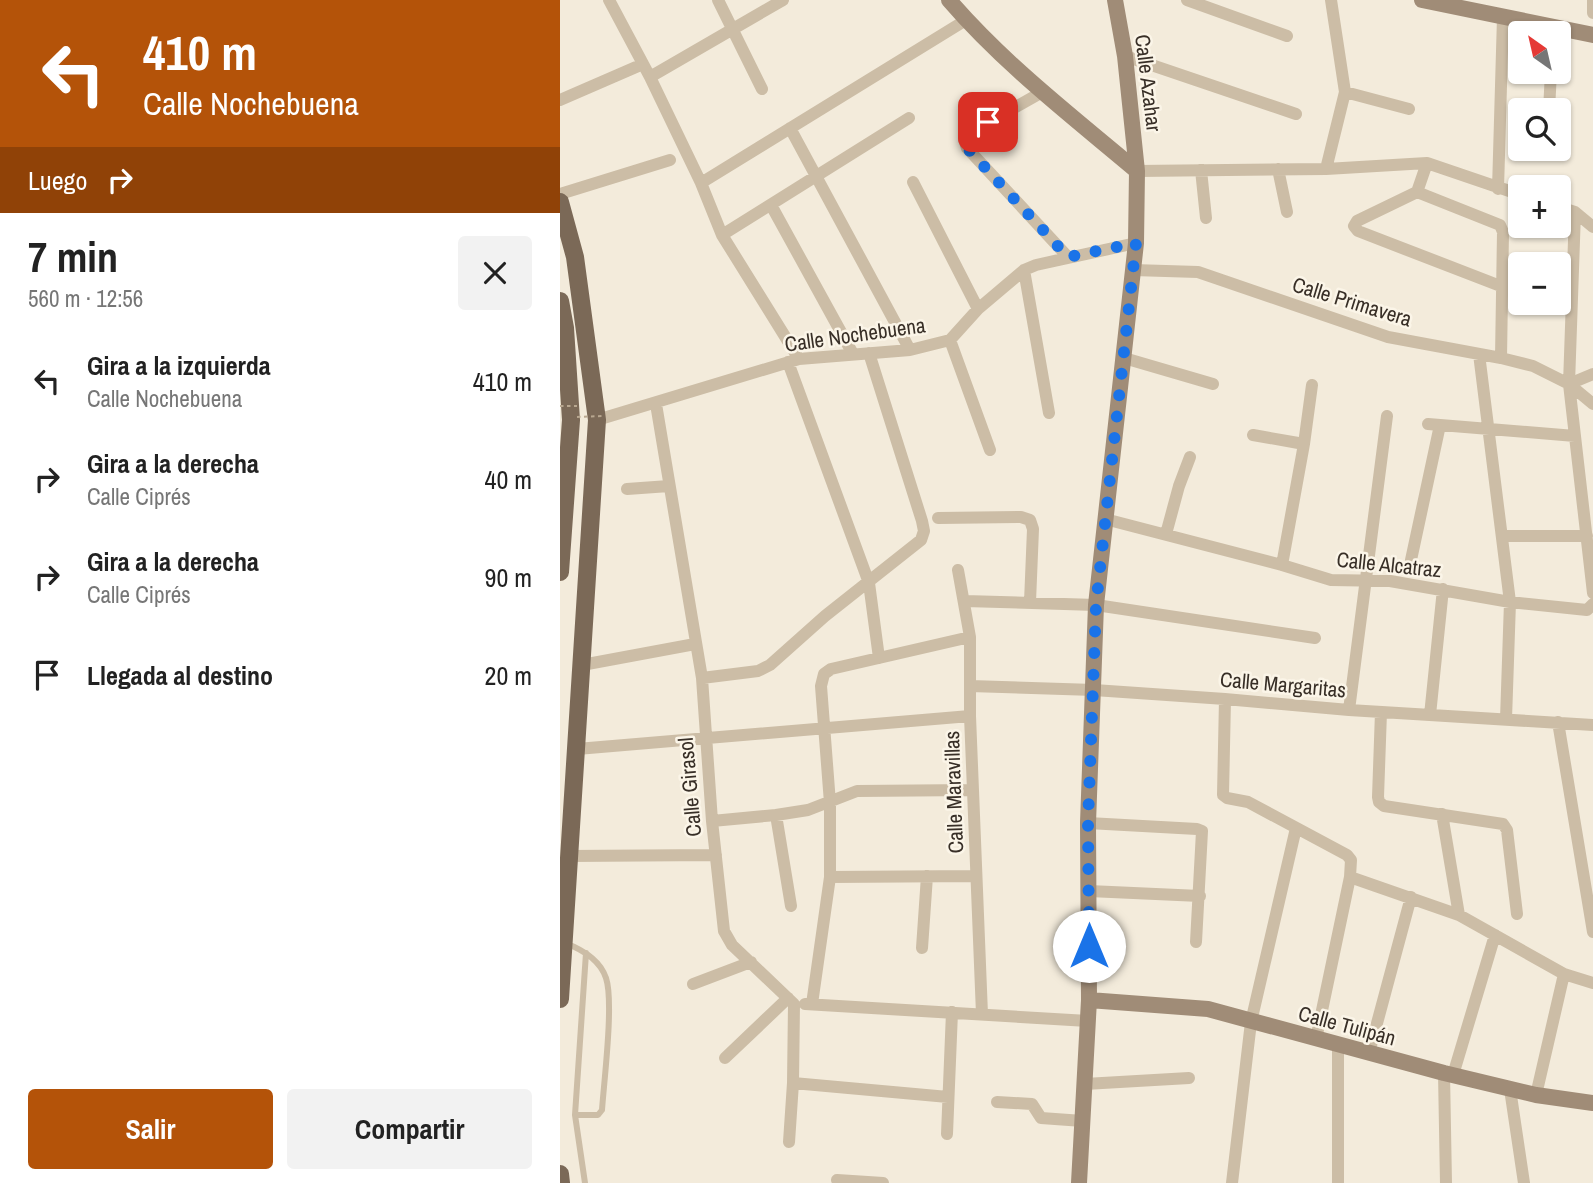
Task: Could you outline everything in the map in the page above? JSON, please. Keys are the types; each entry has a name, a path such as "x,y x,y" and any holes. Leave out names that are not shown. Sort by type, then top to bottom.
{"main road":[{"path":"560,202 577,269 601,418 582,665 569,716 577,749 560,999"},
{"path":"560,301 565,328 571,420 564,458 560,572"},
{"path":"560,1174 561,1183"}],"street":[{"path":"610,0 701,183 722,234 793,360 869,583 878,658"},
{"path":"718,0 762,89"},
{"path":"650,77 783,0"},
{"path":"949,0 966,20 1044,92 1137,171 1326,169 1427,163 1508,192"},
{"name":"Calle Azahar","path":"1079,1183 1088,1021 1088,822 1096,605 1136,243 1137,171 1125,56 1115,0"},
{"path":"1187,0 1287,36"},
{"path":"1326,169 1345,92 1331,0"},
{"path":"1422,0 1515,21"},
{"path":"1593,0 1593,12"},
{"path":"1498,189 1503,18"},
{"path":"701,183 966,20"},
{"path":"1572,32 1593,35"},
{"path":"1125,56 1296,114"},
{"path":"560,100 643,64"},
{"path":"1044,92 970,132 964,139 967,148 1068,257"},
{"path":"1345,92 1409,109"},
{"path":"722,234 909,118"},
{"path":"790,128 911,350"},
{"path":"560,194 670,160"},
{"path":"1427,163 1417,192 1357,221 1354,226 1358,231 1503,287"},
{"path":"1278,169 1287,212"},
{"path":"1201,170 1206,218"},
{"path":"913,183 978,309"},
{"path":"1417,192 1500,225 1503,232 1501,358"},
{"path":"771,205 853,354"},
{"path":"1571,211 1593,227"},
{"path":"1576,212 1569,384 1593,593"},
{"name":"Calle Nochebuena","path":"601,418 656,404 793,360 911,350 950,340 978,309 1024,270 1068,257 1136,243"},
{"path":"1024,270 1049,413"},
{"name":"Calle Primavera","path":"1133,270 1198,272 1388,337 1533,366 1569,384 1593,404"},
{"path":"950,340 990,450"},
{"path":"702,678 758,671 770,665 825,616 921,540 924,531 869,353"},
{"path":"1479,354 1510,602 1506,719"},
{"path":"1124,358 1213,384"},
{"path":"1569,384 1593,374"},
{"path":"1282,565 1312,385"},
{"name":"Calle Girasol","path":"656,404 702,678 712,821 724,931 732,945 791,1001"},
{"path":"1349,710 1387,416"},
{"path":"1411,560 1434,424 1575,436"},
{"path":"1253,435 1304,444"},
{"path":"1166,534 1189,457"},
{"path":"627,489 669,486"},
{"path":"938,518 1021,517 1030,520 1033,529 1030,602"},
{"name":"Calle Alcatraz","path":"1105,519 1331,580 1390,581 1510,602 1587,610 1592,606"},
{"path":"1502,536 1587,536"},
{"name":"Calle Maravillas","path":"958,570 970,637 970,716 982,1014"},
{"path":"1430,715 1443,589"},
{"path":"965,601 1096,605 1315,638"},
{"path":"812,1004 830,877 830,803 821,685 824,674 831,669 970,637"},
{"path":"582,665 695,644"},
{"name":"Calle Margaritas","path":"970,686 1094,690 1349,710 1593,725"},
{"path":"1225,699 1223,795 1248,802 1347,855 1351,860 1350,877 1316,1039"},
{"path":"1381,712 1379,802 1384,806 1503,824 1507,830 1517,914"},
{"path":"577,749 970,716"},
{"path":"1558,722 1593,932"},
{"path":"712,821 776,816 808,810 857,791 973,790"},
{"path":"1442,814 1459,915"},
{"path":"776,816 791,906"},
{"path":"1088,822 1202,831 1196,942"},
{"path":"1232,1183 1251,1022 1296,828"},
{"path":"569,856 716,855"},
{"path":"922,948 927,876"},
{"path":"830,877 976,876"},
{"path":"1350,877 1459,915 1563,974 1593,983"},
{"path":"1089,891 1200,896"},
{"path":"1368,1053 1411,897"},
{"path":"1446,1183 1449,1074 1495,934"},
{"path":"693,984 751,962"},
{"path":"1536,1095 1563,974"},
{"name":"Calle Tulipán","path":"1088,1000 1208,1009 1338,1046 1510,1089 1593,1103"},
{"path":"725,1058 791,1001 1088,1021"},
{"path":"789,1142 793,1083 791,1001"},
{"path":"947,1134 952,1012"},
{"path":"1338,1046 1338,1183"},
{"path":"1085,1083 1189,1078"},
{"path":"793,1083 948,1097"},
{"path":"1510,1089 1524,1183"},
{"path":"997,1102 1032,1104 1041,1118 1083,1121"},
{"path":"836,1181 883,1183"}],"lane":[{"path":"564,942 586,953 606,978 608,1004 602,1110 598,1115 575,1115"},
{"path":"585,1183 575,1115 586,953"}],"path":[{"path":"560,406 577,406"},
{"path":"576,417 601,418"}],"route":[{"path":"988,122 970,132 964,139 967,148 1068,257 1136,243 1096,605 1088,822 1089,946"}]}
